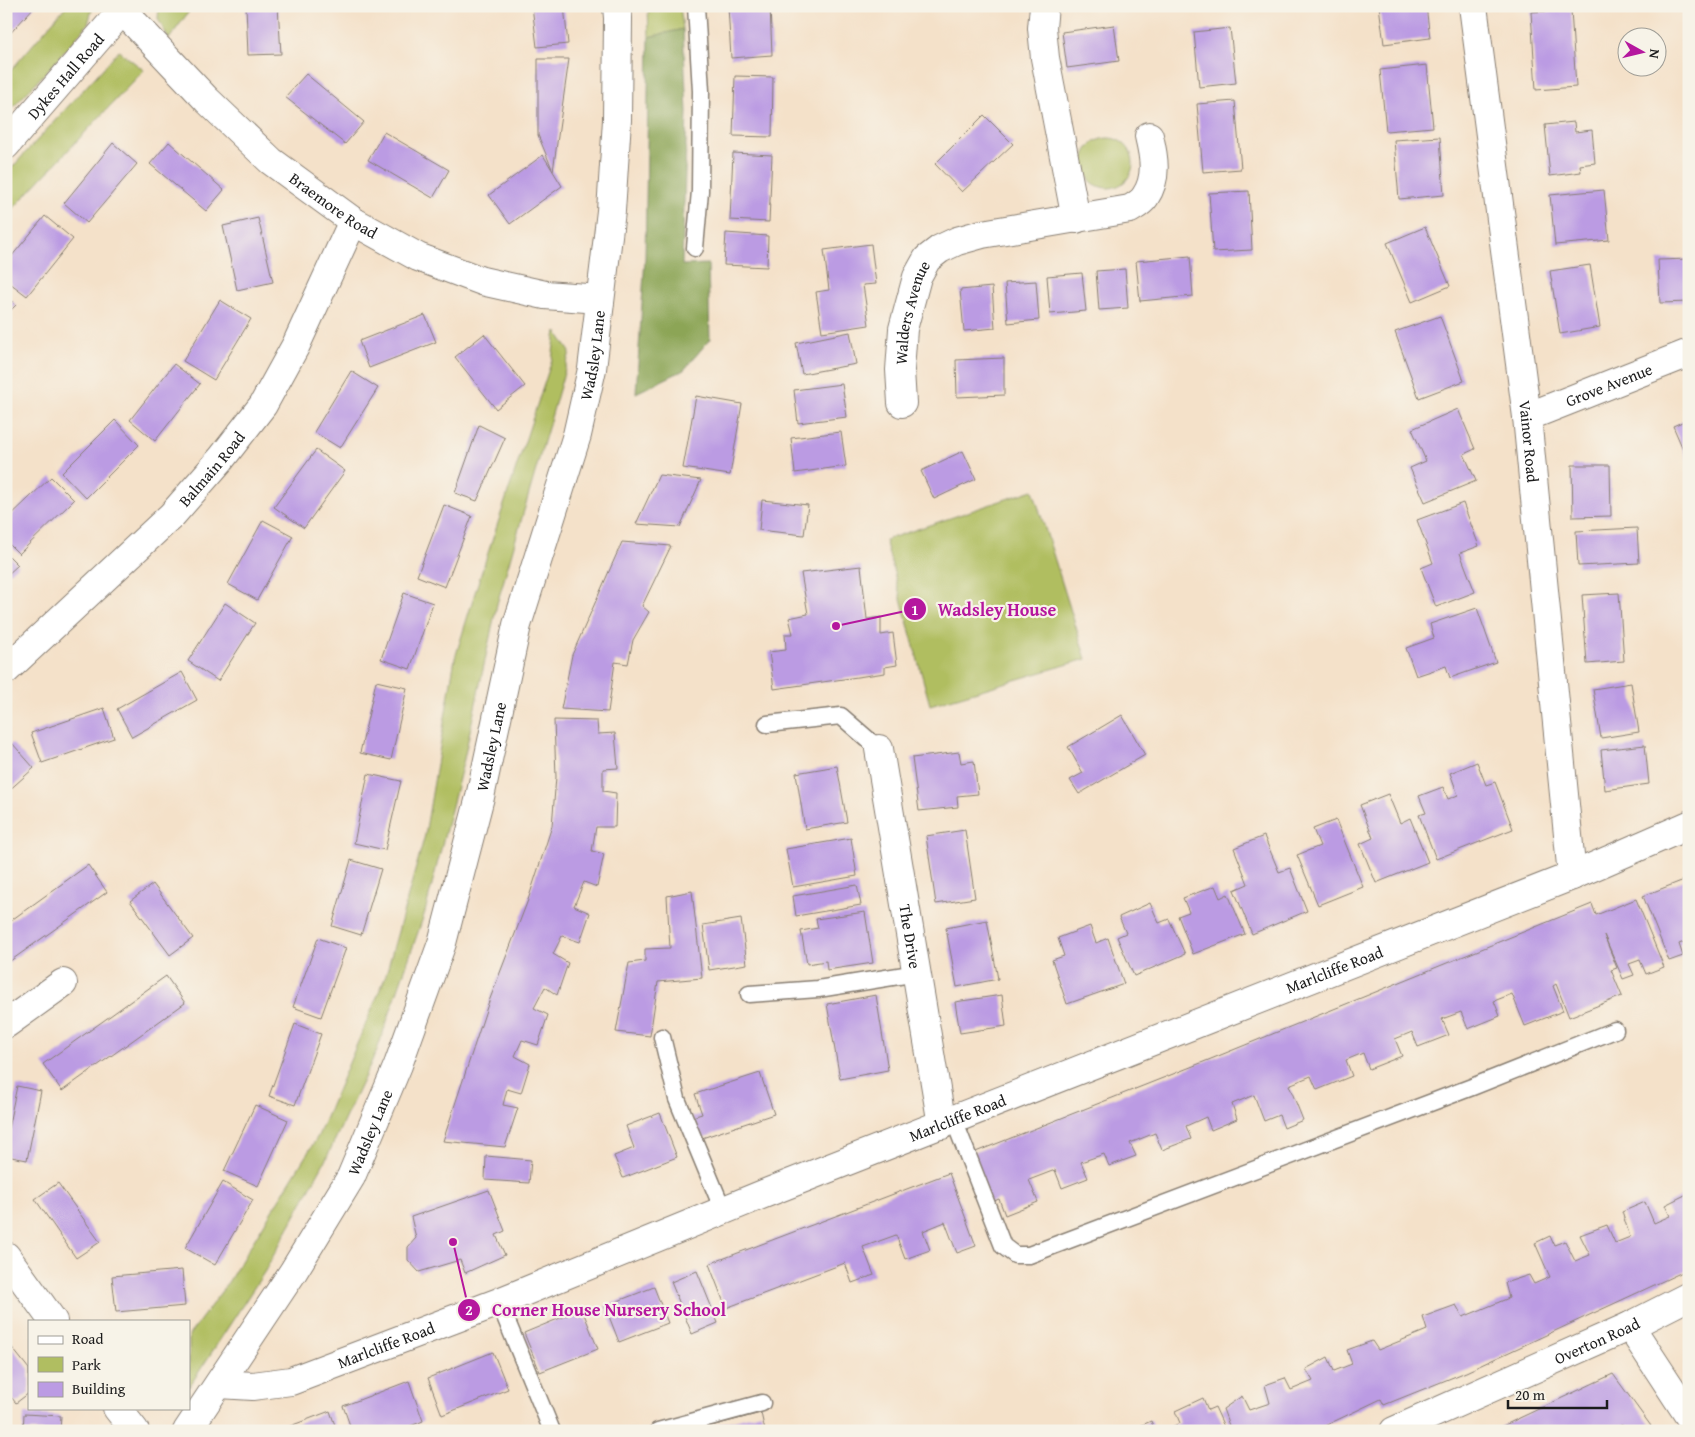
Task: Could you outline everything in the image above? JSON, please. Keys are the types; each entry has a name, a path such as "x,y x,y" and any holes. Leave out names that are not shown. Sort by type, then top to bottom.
{"street":[{"name":"Wadsley Lane","path":"187,1431 293,1272 351,1177 398,1064 442,943 480,797 516,625 577,435 592,369 611,211 617,120 617,6"},
{"path":"1044,6 1042,28 1044,58 1076,219"},
{"name":"Vainor Road","path":"1473,6 1527,417 1572,876"},
{"name":"Braemore Road","path":"124,8 207,100 271,161 354,221 418,257 482,281 544,295 600,299"},
{"name":"Dykes Hall Road","path":"6,145 124,8"},
{"name":"Walders Avenue","path":"902,403 900,370 903,329 917,277 927,259 940,249 982,234 1130,209 1145,199 1152,182 1154,160 1149,136"},
{"name":"Balmain Road","path":"6,670 172,515 221,459 263,404 296,345 354,221"},
{"name":"Grove Avenue","path":"1527,417 1689,353"},
{"name":"The Drive","path":"879,749 917,973 948,1123"},
{"name":"Marlcliffe Road","path":"219,1384 253,1386 291,1381 499,1302 723,1210 1572,876 1689,825"},
{"path":"6,1024 63,983"},
{"path":"6,1256 53,1320"},
{"name":"Overton Road","path":"1394,1431 1630,1326 1689,1296"},
{"path":"1630,1326 1689,1416"},
{"path":"119,1410 135,1431"}],"lane":[{"path":"695,248 700,191 701,91 696,6"},
{"path":"767,724 841,716 879,749"},
{"path":"749,994 818,989 917,973"},
{"path":"948,1123 1003,1246 1015,1255 1029,1255 1472,1087 1615,1030"},
{"path":"662,1037 677,1099 723,1210"},
{"path":"499,1302 552,1431"},
{"path":"658,1431 762,1403"}],"green space":[{"path":"66,6 93,6 88,24 6,115 6,76"},
{"path":"159,6 193,6 169,39 158,19"},
{"path":"648,6 680,6 683,29 649,37"},
{"path":"683,29 687,112 682,265 708,264 710,339 684,370 636,393 645,258 649,37"},
{"path":"119,51 144,70 6,216 6,174"},
{"path":"1108,138 1117,140 1128,149 1133,163 1131,172 1122,183 1108,188 1099,186 1088,177 1083,163 1085,154 1094,143"},
{"path":"556,331 570,352 497,604 464,759 425,912 377,1050 327,1157 265,1271 190,1385 190,1334 227,1284 318,1136 385,978 425,835 455,658 552,360"},
{"path":"1033,490 1086,659 930,705 885,540"}],"building":[{"path":"6,6 35,6 6,38"},
{"path":"246,6 278,6 281,54 248,55"},
{"path":"532,6 564,6 568,44 537,47"},
{"path":"728,6 770,6 772,55 731,58"},
{"path":"1379,6 1426,6 1430,38 1384,44"},
{"path":"1571,10 1576,87 1536,90 1531,12"},
{"path":"1114,25 1119,61 1067,68 1062,32"},
{"path":"1230,28 1236,83 1199,87 1194,32"},
{"path":"538,59 569,59 553,171 538,135"},
{"path":"1427,65 1433,127 1386,131 1380,70"},
{"path":"306,74 364,122 345,144 285,97"},
{"path":"735,76 773,77 772,137 733,136"},
{"path":"1235,101 1241,169 1203,172 1197,104"},
{"path":"984,115 1013,144 962,192 935,164"},
{"path":"1574,122 1575,132 1592,130 1595,163 1580,165 1581,172 1550,176 1545,125"},
{"path":"384,132 449,170 433,198 368,160"},
{"path":"1440,137 1444,195 1399,199 1394,140"},
{"path":"169,142 224,190 206,211 150,164"},
{"path":"113,143 137,164 87,223 64,203"},
{"path":"733,153 772,155 769,222 730,220"},
{"path":"543,155 562,186 510,224 489,195"},
{"path":"1604,190 1609,240 1555,245 1550,195"},
{"path":"1249,191 1252,250 1213,252 1209,193"},
{"path":"45,216 73,239 27,296 6,280 6,263"},
{"path":"258,218 273,282 237,290 223,226"},
{"path":"1425,227 1450,286 1412,302 1387,243"},
{"path":"726,233 768,236 767,267 724,265"},
{"path":"871,244 876,284 863,285 869,325 822,332 816,292 829,290 824,250"},
{"path":"1190,256 1193,296 1140,301 1136,261"},
{"path":"1689,259 1689,302 1660,303 1658,260"},
{"path":"1590,265 1600,327 1560,334 1550,271"},
{"path":"1125,269 1128,308 1099,310 1096,271"},
{"path":"1082,273 1086,311 1050,314 1047,276"},
{"path":"1036,281 1039,320 1008,323 1005,283"},
{"path":"992,287 995,328 964,331 960,290"},
{"path":"6,296 16,305 6,315"},
{"path":"220,300 251,319 214,380 183,361"},
{"path":"425,315 436,342 369,368 359,341"},
{"path":"1440,316 1464,381 1419,398 1395,332"},
{"path":"850,332 856,364 802,374 796,343"},
{"path":"484,334 525,386 496,409 455,357"},
{"path":"1004,358 1004,395 957,397 956,360"},
{"path":"174,364 200,384 155,441 130,420"},
{"path":"351,371 378,388 340,448 314,432"},
{"path":"842,384 847,417 798,423 794,390"},
{"path":"696,396 742,404 730,475 683,468"},
{"path":"1458,409 1475,449 1464,454 1476,481 1425,502 1410,468 1426,461 1412,429"},
{"path":"1689,419 1689,463 1673,426"},
{"path":"115,420 139,445 86,498 62,473"},
{"path":"479,425 505,438 477,501 455,493"},
{"path":"841,432 846,466 795,473 791,438"},
{"path":"316,450 345,471 304,528 274,507"},
{"path":"963,451 976,479 934,499 921,471"},
{"path":"1572,465 1610,465 1611,516 1573,517"},
{"path":"659,475 701,480 680,527 636,524"},
{"path":"51,477 74,500 19,554 6,541 6,520"},
{"path":"762,500 808,505 804,535 759,530"},
{"path":"1463,503 1479,546 1460,553 1475,592 1436,607 1421,568 1433,563 1417,520"},
{"path":"444,505 472,516 445,587 417,576"},
{"path":"263,520 293,536 257,600 228,584"},
{"path":"1637,528 1639,563 1578,566 1576,531"},
{"path":"622,542 671,546 642,606 649,612 633,640 628,664 615,662 608,712 561,709 572,655"},
{"path":"6,553 18,565 6,576"},
{"path":"861,566 867,619 881,617 881,635 893,633 897,665 885,667 885,673 774,689 769,652 786,650 785,634 793,634 789,618 808,614 801,573"},
{"path":"404,593 433,603 410,669 381,659"},
{"path":"1619,593 1624,661 1587,664 1582,595"},
{"path":"225,603 255,623 218,681 188,661"},
{"path":"1477,608 1496,662 1450,678 1446,666 1416,676 1406,648 1434,638 1430,624"},
{"path":"182,672 197,700 132,737 117,709"},
{"path":"376,681 407,688 391,760 360,753"},
{"path":"1631,683 1639,732 1601,738 1593,689"},
{"path":"104,708 114,738 42,763 31,733"},
{"path":"1122,715 1145,755 1079,794 1070,780 1083,773 1068,747"},
{"path":"554,720 597,721 598,734 615,733 618,768 603,769 603,791 616,793 615,827 596,827 592,851 604,854 597,887 584,882 574,906 590,913 580,942 562,936 553,954 568,963 557,995 545,987 534,1008 548,1015 538,1045 522,1040 515,1056 530,1064 521,1093 507,1089 503,1105 518,1108 505,1147 443,1141 488,1004 528,900 552,826 556,777"},
{"path":"12,743 34,768 6,793 6,749"},
{"path":"1645,745 1649,784 1605,790 1601,750"},
{"path":"959,752 961,763 974,761 978,794 957,796 958,807 919,811 912,758"},
{"path":"1477,762 1486,785 1495,782 1513,829 1436,859 1419,815 1426,813 1419,796 1443,787 1448,799 1458,795 1450,773"},
{"path":"837,766 847,822 805,829 796,773"},
{"path":"368,774 401,781 385,850 354,843"},
{"path":"1388,794 1400,823 1410,818 1428,862 1376,883 1360,844 1373,838 1360,805"},
{"path":"1336,820 1363,887 1318,905 1297,855 1320,846 1313,829"},
{"path":"965,830 975,898 936,904 926,836"},
{"path":"1264,836 1279,872 1290,868 1307,911 1252,934 1234,890 1248,884 1234,848"},
{"path":"851,838 857,876 793,887 786,849"},
{"path":"351,860 381,869 361,935 332,926"},
{"path":"88,865 107,892 6,964 6,924"},
{"path":"1689,878 1689,940 1679,944 1683,956 1669,961 1643,896"},
{"path":"153,884 193,938 170,955 130,901"},
{"path":"857,885 861,905 796,916 793,896"},
{"path":"1215,886 1220,898 1228,894 1245,934 1193,954 1178,916 1189,912 1183,898"},
{"path":"692,891 702,978 658,982 650,1036 616,1032 629,963 645,961 645,949 670,948 667,896"},
{"path":"1636,899 1664,967 1646,974 1640,960 1629,964 1634,975 1623,979 1604,935 1617,968 1611,970 1622,996 1569,1017 1556,984 1553,986 1563,1011 1525,1026 1512,994 1494,1001 1500,1016 1468,1029 1461,1012 1442,1019 1449,1035 1418,1047 1412,1032 1395,1039 1402,1056 1369,1069 1363,1053 1346,1060 1352,1076 1317,1090 1311,1076 1289,1085 1303,1120 1284,1128 1279,1115 1264,1121 1254,1095 1232,1104 1237,1119 1211,1130 1206,1117 1186,1126 1191,1139 1162,1150 1155,1133 1130,1143 1136,1156 1109,1166 1104,1154 1081,1162 1088,1178 1062,1188 1055,1170 1029,1180 1038,1202 1005,1215 999,1199 987,1204 968,1155 1206,1061 1592,904 1596,915"},
{"path":"1150,903 1159,923 1169,919 1185,954 1134,976 1117,937 1126,933 1119,917"},
{"path":"865,912 873,963 827,970 826,961 807,964 801,931 818,928 816,919"},
{"path":"741,919 747,964 709,970 703,925"},
{"path":"987,920 998,979 957,987 946,928"},
{"path":"1090,926 1096,943 1108,938 1124,984 1067,1004 1052,960 1064,956 1058,938"},
{"path":"318,938 346,948 321,1017 293,1007"},
{"path":"166,976 185,1003 62,1091 43,1064"},
{"path":"876,995 888,1070 840,1079 827,1004"},
{"path":"1002,995 1006,1026 960,1033 955,1002"},
{"path":"295,1024 321,1034 295,1105 269,1096"},
{"path":"760,1073 774,1114 699,1139 692,1117 702,1114 695,1094"},
{"path":"17,1086 41,1091 27,1160 6,1156 6,1138"},
{"path":"255,1105 288,1120 258,1186 224,1171"},
{"path":"660,1113 677,1157 623,1178 614,1156 634,1148 626,1126"},
{"path":"486,1156 531,1160 529,1183 485,1180"},
{"path":"949,1173 976,1246 957,1253 945,1222 923,1231 930,1250 905,1259 896,1235 863,1247 874,1275 852,1283 845,1263 726,1308 709,1264"},
{"path":"223,1182 253,1200 215,1265 185,1248"},
{"path":"58,1183 100,1242 76,1258 35,1199"},
{"path":"489,1190 505,1231 496,1235 505,1255 465,1273 460,1260 419,1272 408,1260 408,1247 416,1238 411,1217"},
{"path":"1689,1193 1689,1269 1466,1372 1384,1405 1381,1399 1314,1431 1231,1431 1223,1409 1242,1396 1249,1410 1270,1403 1265,1385 1285,1378 1291,1390 1313,1381 1306,1369 1328,1357 1334,1371 1352,1364 1347,1350 1372,1341 1378,1350 1427,1330 1423,1317 1456,1305 1463,1317 1509,1298 1505,1283 1529,1275 1534,1284 1550,1277 1535,1243 1550,1236 1554,1245 1565,1241 1575,1261 1590,1255 1580,1235 1607,1225 1615,1243 1630,1237 1622,1212 1645,1202 1654,1223 1670,1216 1665,1205"},
{"path":"182,1270 185,1306 116,1312 112,1276"},
{"path":"697,1271 718,1323 692,1334 671,1282"},
{"path":"654,1287 668,1323 619,1342 605,1306"},
{"path":"582,1309 598,1349 540,1372 524,1333"},
{"path":"6,1340 28,1368 28,1394 16,1403 6,1391"},
{"path":"493,1352 508,1389 442,1415 428,1378"},
{"path":"1613,1374 1651,1426 1642,1431 1626,1431 1622,1425 1612,1431 1492,1431"},
{"path":"409,1381 423,1421 398,1431 352,1431 343,1406"},
{"path":"1203,1398 1208,1410 1215,1407 1226,1431 1163,1431 1180,1423 1175,1411"},
{"path":"330,1411 337,1431 277,1431"},
{"path":"761,1413 765,1431 696,1431 696,1430"},
{"path":"24,1414 61,1416 60,1431 23,1431"},
{"path":"1151,1421 1155,1431 1129,1431"}],"place":[{"name":"Wadsley House","path":"836,626"},
{"name":"Corner House Nursery School","path":"453,1242"}]}
